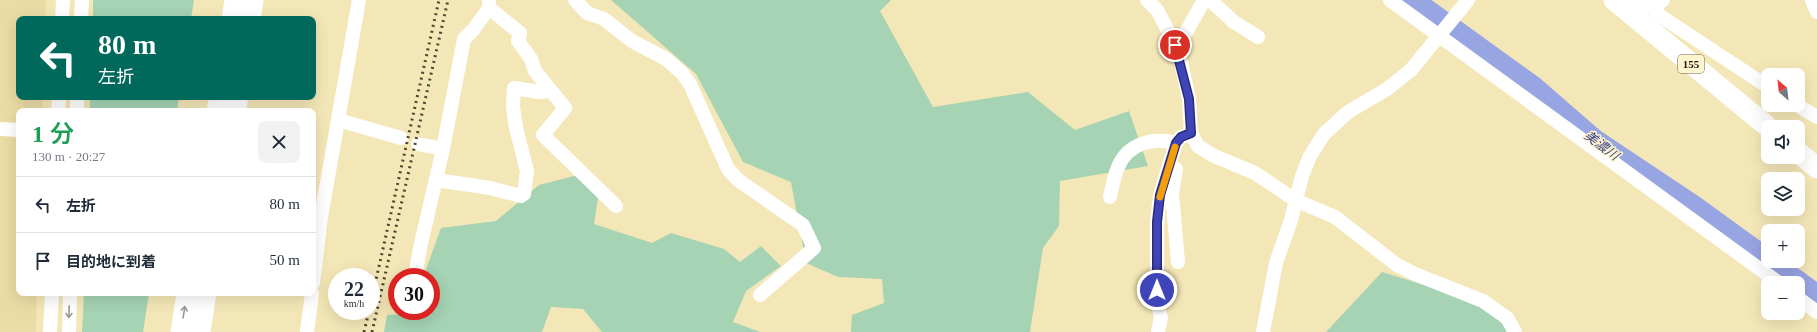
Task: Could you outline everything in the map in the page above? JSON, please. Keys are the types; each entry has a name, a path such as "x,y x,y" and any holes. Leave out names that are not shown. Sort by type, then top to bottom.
{"highway":[{"path":"232,16 235,0"},
{"path":"250,16 253,0"},
{"name":"155","path":"1614,0 1761,121"},
{"path":"1805,158 1817,168"},
{"path":"181,332 187,296"},
{"path":"200,332 206,296"}],"street":[{"path":"62,16 63,0"},
{"path":"81,16 82,0"},
{"path":"316,258 321,217 359,0"},
{"path":"575,0 587,13 604,19 632,41 666,59 682,73 693,89 728,169 738,180 803,225 814,248 760,295"},
{"path":"1147,0 1157,10 1175,45 1189,99 1192,137 1198,146 1212,155 1255,173 1295,200 1335,217 1397,265 1415,274 1482,300 1507,318 1515,332"},
{"path":"1175,45 1184,36 1204,0"},
{"path":"1210,0 1234,22 1258,37"},
{"path":"1390,0 1769,276"},
{"path":"1263,332 1276,263 1291,220 1302,176 1310,156 1324,134 1348,112 1387,89 1411,70 1468,0"},
{"path":"1629,0 1657,4 1662,17 1761,82"},
{"path":"1812,0 1817,12"},
{"path":"417,268 443,149 464,39 466,35 473,30 489,4 520,33 518,42 531,59 535,70 564,108 543,135 616,206"},
{"path":"436,180 490,188 522,196 524,194 527,171 515,121 513,106 514,88 538,92 550,91"},
{"path":"1805,110 1817,118"},
{"path":"338,120 401,138"},
{"path":"0,129 16,130"},
{"path":"1158,332 1161,318 1157,302 1157,222 1160,195 1176,143 1181,137 1192,137"},
{"path":"1178,262 1173,213 1174,177 1186,143 1192,137"},
{"path":"1110,197 1118,166 1127,152 1135,146 1148,141 1160,140 1176,143"},
{"path":"418,144 443,149"},
{"path":"50,332 52,296"},
{"path":"69,332 70,296"},
{"path":"307,332 312,296"},
{"path":"1805,303 1817,312"}],"shaded area":[{"path":"0,0 46,0 45,16 16,16 16,100 43,100 42,108 16,108 16,296 37,296 36,332 0,332"}],"green space":[{"path":"93,0 194,0 191,16 93,16"},
{"path":"611,0 891,0 880,11 933,107 1028,92 1075,130 1129,111 1148,166 1060,181 1059,226 1043,248 1030,332 851,332 852,315 884,303 882,279 838,277 806,263 791,182 743,162 696,74"},
{"path":"90,100 179,100 177,108 90,108"},
{"path":"578,175 598,198 594,224 652,243 671,233 724,249 740,262 761,246 781,266 746,291 733,322 760,332 602,332 583,309 551,307 542,332 384,332 387,315 388,320 440,320 440,268 427,268 441,228 496,221 539,185"},
{"path":"1382,272 1477,301 1508,328 1506,332 1326,332"},
{"path":"84,296 149,296 143,332 82,332"}],"waterway":[{"name":"美濃川","path":"1411,0 1533,88 1594,141 1693,207 1788,276"},
{"name":"美濃川","path":"1805,288 1817,297"}],"railway":[{"path":"379,268 439,0"},
{"path":"372,332 448,0"},
{"path":"364,332 367,320"}],"slow traffic":[{"path":"1160,197 1175,147"}],"route":[{"path":"1157,290 1157,222 1160,195 1176,143 1181,137 1191,133 1189,99 1181,62 1175,45"}]}
